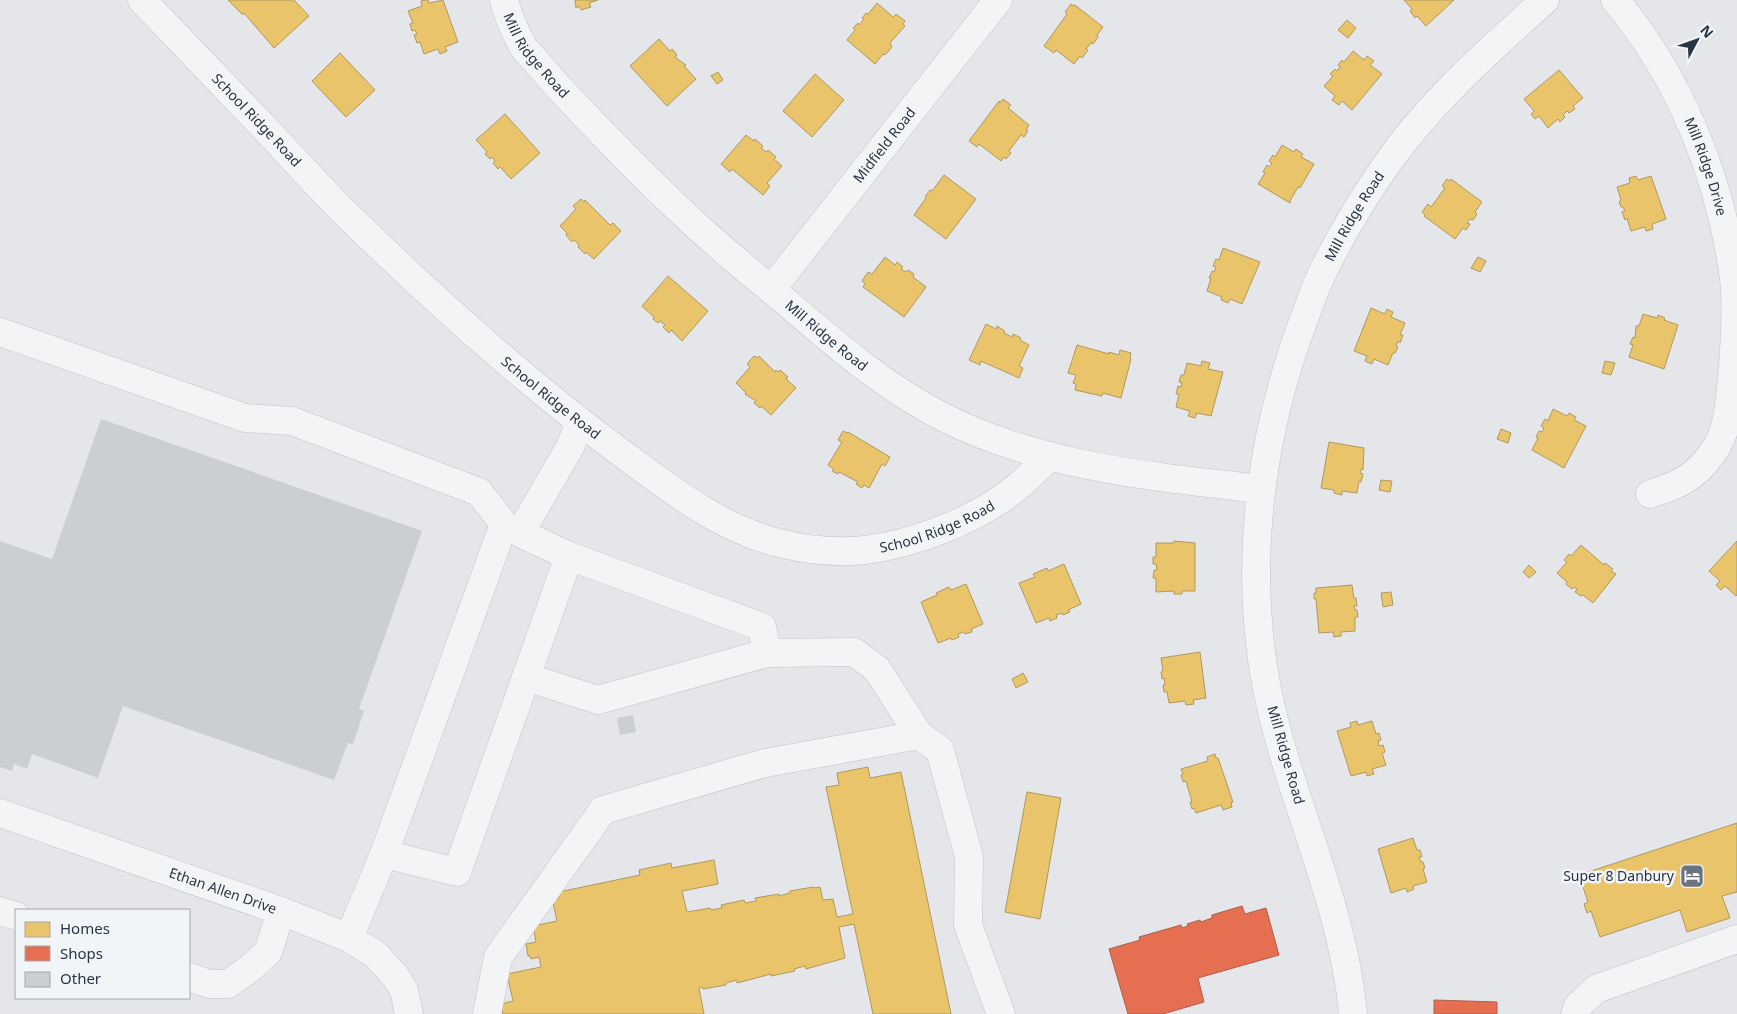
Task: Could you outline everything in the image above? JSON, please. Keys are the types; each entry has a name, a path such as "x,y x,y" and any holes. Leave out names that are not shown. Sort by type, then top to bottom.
{"street":[{"name":"School Ridge Road","path":"142,0 342,210 421,285 485,342 580,422 692,503 733,526 779,543 822,550 864,550 905,542 951,525 988,507 1011,492 1050,456"},
{"name":"Mill Ridge Road","path":"504,0 524,48 553,82 686,216 854,359 896,389 945,418 996,439 1050,456 1107,470 1261,489"},
{"name":"Midfield Road","path":"771,290 998,0"},
{"name":"Mill Ridge Road","path":"1353,1014 1348,970 1342,940 1328,891 1285,762 1267,688 1258,617 1257,538 1261,489 1276,411 1290,354 1318,283 1350,221 1390,159 1436,104 1486,53 1545,0"},
{"name":"Mill Ridge Drive","path":"1614,0 1627,14 1657,58 1683,107 1707,164 1722,216 1735,281 1735,340 1731,396 1724,431 1712,452 1695,472 1675,485 1650,494"},
{"path":"0,332 245,418 292,421 479,492 512,529 569,556 762,627 767,652"},
{"path":"349,938 512,529 570,447 580,422"},
{"path":"384,854 458,872 569,556"},
{"path":"526,677 598,700 767,652 854,652 877,669 919,735 940,750 969,858 968,925 1001,1014"},
{"path":"487,1014 498,957 603,810 765,763 919,735"},
{"name":"Ethan Allen Drive","path":"0,813 281,911 349,938 375,954 396,977 404,990 409,1014"},
{"path":"0,911 15,916"},
{"path":"190,977 209,984 228,984 248,970 268,952 281,911"},
{"path":"1575,1014 1578,1006 1596,989 1737,939"}],"building: Homes":[{"path":"228,0 294,0 309,16 274,48 244,13 243,15"},
{"path":"428,0 429,3 443,0 458,42 445,47 447,51 440,54 438,49 424,54 420,42 417,43 414,35 417,34 415,30 412,31 410,24 413,23 408,11 422,6 421,1"},
{"path":"575,0 598,0 589,3 591,7 581,10 579,6 576,8"},
{"path":"1404,0 1454,0 1426,26 1417,16 1415,18 1410,11 1412,9"},
{"path":"877,3 893,17 896,14 905,21 903,24 905,26 890,43 892,47 875,64 847,40 855,30 853,28 858,23 859,25 866,13 868,14"},
{"path":"1071,4 1075,5 1103,27 1093,44 1091,43 1082,58 1080,56 1074,64 1056,50 1054,53 1044,46 1067,14 1065,12"},
{"path":"1347,20 1356,28 1348,38 1338,30"},
{"path":"659,39 670,51 672,49 677,55 675,57 686,65 684,66 696,79 667,106 630,66"},
{"path":"1353,51 1364,60 1367,56 1374,61 1370,65 1382,74 1352,110 1342,101 1339,105 1332,100 1335,96 1324,86 1333,76 1330,74 1335,69 1337,71 1340,67 1338,65 1342,60 1344,62"},
{"path":"340,53 375,90 346,117 312,81"},
{"path":"1559,70 1583,98 1573,106 1575,109 1569,113 1567,111 1563,115 1565,117 1560,122 1558,119 1548,128 1539,116 1535,119 1531,114 1534,111 1524,99"},
{"path":"718,72 723,80 717,84 711,76"},
{"path":"815,74 844,100 812,137 783,111"},
{"path":"1003,99 1011,105 1008,108 1029,125 1024,137 1021,135 1009,151 1011,153 1006,159 1004,157 1001,161 979,144 977,147 969,141 999,101 1000,103"},
{"path":"505,114 540,153 511,179 500,167 498,169 493,163 495,161 492,157 490,159 485,154 487,152 476,140"},
{"path":"746,135 754,141 755,139 763,146 761,148 766,152 768,150 782,166 767,183 770,186 763,195 732,169 730,172 721,164"},
{"path":"1282,145 1294,152 1296,149 1303,154 1301,157 1314,164 1300,188 1298,187 1290,203 1258,184 1265,173 1263,172 1267,165 1269,167 1272,163 1269,161 1273,155 1275,157"},
{"path":"944,175 976,199 946,239 914,215 930,190 932,191"},
{"path":"1636,176 1638,180 1651,176 1666,219 1652,224 1653,229 1646,231 1645,227 1631,231 1627,218 1625,220 1622,212 1625,211 1619,202 1621,200 1617,187 1630,183 1629,178"},
{"path":"1447,179 1450,181 1451,179 1482,202 1475,212 1477,214 1473,220 1470,219 1467,223 1470,224 1466,230 1463,228 1455,239 1424,216 1422,212 1428,204 1431,207 1445,188 1442,186"},
{"path":"581,199 584,202 585,200 610,225 613,223 621,231 594,259 586,252 585,254 574,240 572,242 560,226 576,209 573,206"},
{"path":"1223,248 1260,262 1242,304 1230,299 1228,303 1221,300 1222,297 1207,291 1211,278 1209,278 1216,267 1213,266 1216,259 1219,260"},
{"path":"885,257 895,265 897,262 903,267 901,269 906,272 908,270 914,274 913,277 926,287 904,317 863,287 865,284 862,281 868,272 872,274"},
{"path":"1478,257 1486,261 1480,272 1471,268"},
{"path":"668,276 708,311 682,341 671,330 669,333 663,327 665,325 660,321 658,323 653,319 654,317 642,306"},
{"path":"1371,308 1385,314 1387,309 1393,312 1391,317 1405,323 1400,335 1403,335 1400,343 1398,341 1396,346 1398,347 1388,365 1374,359 1372,364 1365,361 1367,356 1354,351"},
{"path":"1643,314 1657,318 1658,315 1665,318 1664,320 1678,325 1664,369 1629,357 1633,345 1630,344 1633,337 1635,338 1636,326 1639,326"},
{"path":"986,324 996,329 997,326 1005,331 1004,333 1012,337 1013,334 1029,345 1019,366 1023,368 1019,378 981,361 980,365 969,360"},
{"path":"1077,345 1109,354 1109,352 1119,355 1120,350 1131,353 1121,398 1103,393 1102,396 1075,390 1076,384 1073,383 1076,375 1068,373"},
{"path":"754,356 757,358 759,356 775,372 780,370 796,388 771,415 761,406 760,408 754,403 756,401 745,394 736,383 750,367 747,364"},
{"path":"1202,361 1210,363 1208,369 1223,372 1211,416 1197,413 1195,418 1188,416 1190,411 1176,407 1179,394 1176,394 1178,386 1181,387 1182,383 1179,382 1181,375 1184,375 1187,363 1201,366"},
{"path":"1605,361 1615,363 1611,375 1602,373"},
{"path":"1553,409 1567,416 1569,413 1576,417 1574,420 1586,426 1564,468 1532,450 1539,431 1542,432 1544,428 1541,426 1545,419 1548,421"},
{"path":"1501,429 1511,433 1508,443 1497,439"},
{"path":"843,431 848,432 890,457 885,466 882,464 869,488 864,485 862,488 856,484 858,482 839,472 838,474 832,471 834,469 828,465 842,442 838,440"},
{"path":"1329,442 1364,448 1363,470 1361,469 1360,473 1363,474 1361,482 1359,481 1357,493 1342,491 1342,495 1334,493 1334,490 1321,488"},
{"path":"1381,480 1392,481 1390,492 1379,490"},
{"path":"1174,541 1195,543 1195,591 1182,591 1182,594 1174,594 1174,591 1156,592 1156,578 1153,578 1154,570 1157,570 1156,564 1153,564 1153,557 1156,557 1156,543 1174,543"},
{"path":"1737,541 1736,596 1725,586 1721,590 1716,585 1720,581 1709,571"},
{"path":"1581,545 1604,565 1605,563 1613,569 1611,571 1616,574 1593,603 1583,595 1581,596 1575,592 1577,589 1574,587 1572,589 1557,573 1567,562 1564,560 1569,554 1571,556"},
{"path":"1064,564 1081,604 1068,610 1070,612 1056,615 1057,618 1050,621 1049,618 1036,623 1019,583 1035,577 1033,574 1047,568 1048,571"},
{"path":"1529,565 1536,572 1529,578 1523,572"},
{"path":"966,584 983,624 971,629 972,632 965,634 964,632 958,634 959,637 952,640 951,638 938,643 921,602 949,587 951,590"},
{"path":"1352,585 1357,606 1354,606 1358,617 1355,617 1355,631 1341,632 1341,636 1334,637 1333,632 1319,633 1316,599 1314,599 1316,588"},
{"path":"1391,592 1393,605 1383,607 1381,593"},
{"path":"1200,652 1206,698 1193,700 1194,704 1186,705 1185,701 1169,703 1167,692 1164,692 1163,685 1165,685 1164,678 1162,679 1161,658"},
{"path":"1023,673 1028,682 1016,688 1012,679"},
{"path":"1357,721 1358,725 1372,721 1376,734 1379,733 1381,740 1378,741 1379,746 1383,745 1385,752 1382,753 1386,765 1372,769 1374,774 1367,776 1366,772 1351,776 1337,731 1351,727 1350,723"},
{"path":"1215,754 1233,802 1231,802 1232,807 1223,810 1221,805 1196,813 1194,808 1192,809 1190,802 1192,802 1186,781 1183,782 1181,769 1208,761 1207,757"},
{"path":"868,767 870,778 901,772 951,1014 873,1014 854,924 839,927 845,958 806,969 805,966 794,969 795,971 771,976 771,974 737,983 737,980 726,983 726,985 699,988 704,1014 503,1014 501,1004 513,1001 507,974 541,967 539,957 531,959 528,956 526,944 536,942 533,926 557,921 552,898 560,897 559,892 640,875 639,870 671,863 672,868 714,860 718,884 682,891 687,912 722,908 721,905 744,900 745,903 756,901 755,898 779,894 779,896 790,893 790,891 820,887 823,900 833,899 837,917 853,914 826,787 839,785 837,773"},
{"path":"1027,792 1061,798 1040,919 1005,912"},
{"path":"1737,823 1737,892 1722,896 1730,918 1687,932 1680,910 1600,937 1591,911 1587,913 1584,904 1588,902 1579,875"},
{"path":"1413,838 1417,850 1420,850 1422,857 1419,857 1425,868 1423,869 1427,882 1413,886 1414,889 1407,892 1406,888 1391,893 1378,849"}],"building: Shops":[{"path":"1242,906 1245,914 1266,908 1279,955 1198,978 1204,1002 1163,1014 1128,1014 1109,949 1140,940 1139,937 1181,925 1182,928 1188,926 1187,924 1200,920 1201,922 1212,918 1212,915"},
{"path":"1434,1000 1497,1002 1497,1014 1434,1014"}],"building: Other":[{"path":"101,419 422,531 359,709 364,711 353,744 348,743 334,780 123,706 98,778 32,754 27,769 14,764 12,771 0,767 0,541 52,559"},
{"path":"633,715 636,732 620,735 617,718"}],"place":[{"name":"Super 8 Danbury","path":"1692,876"}]}
